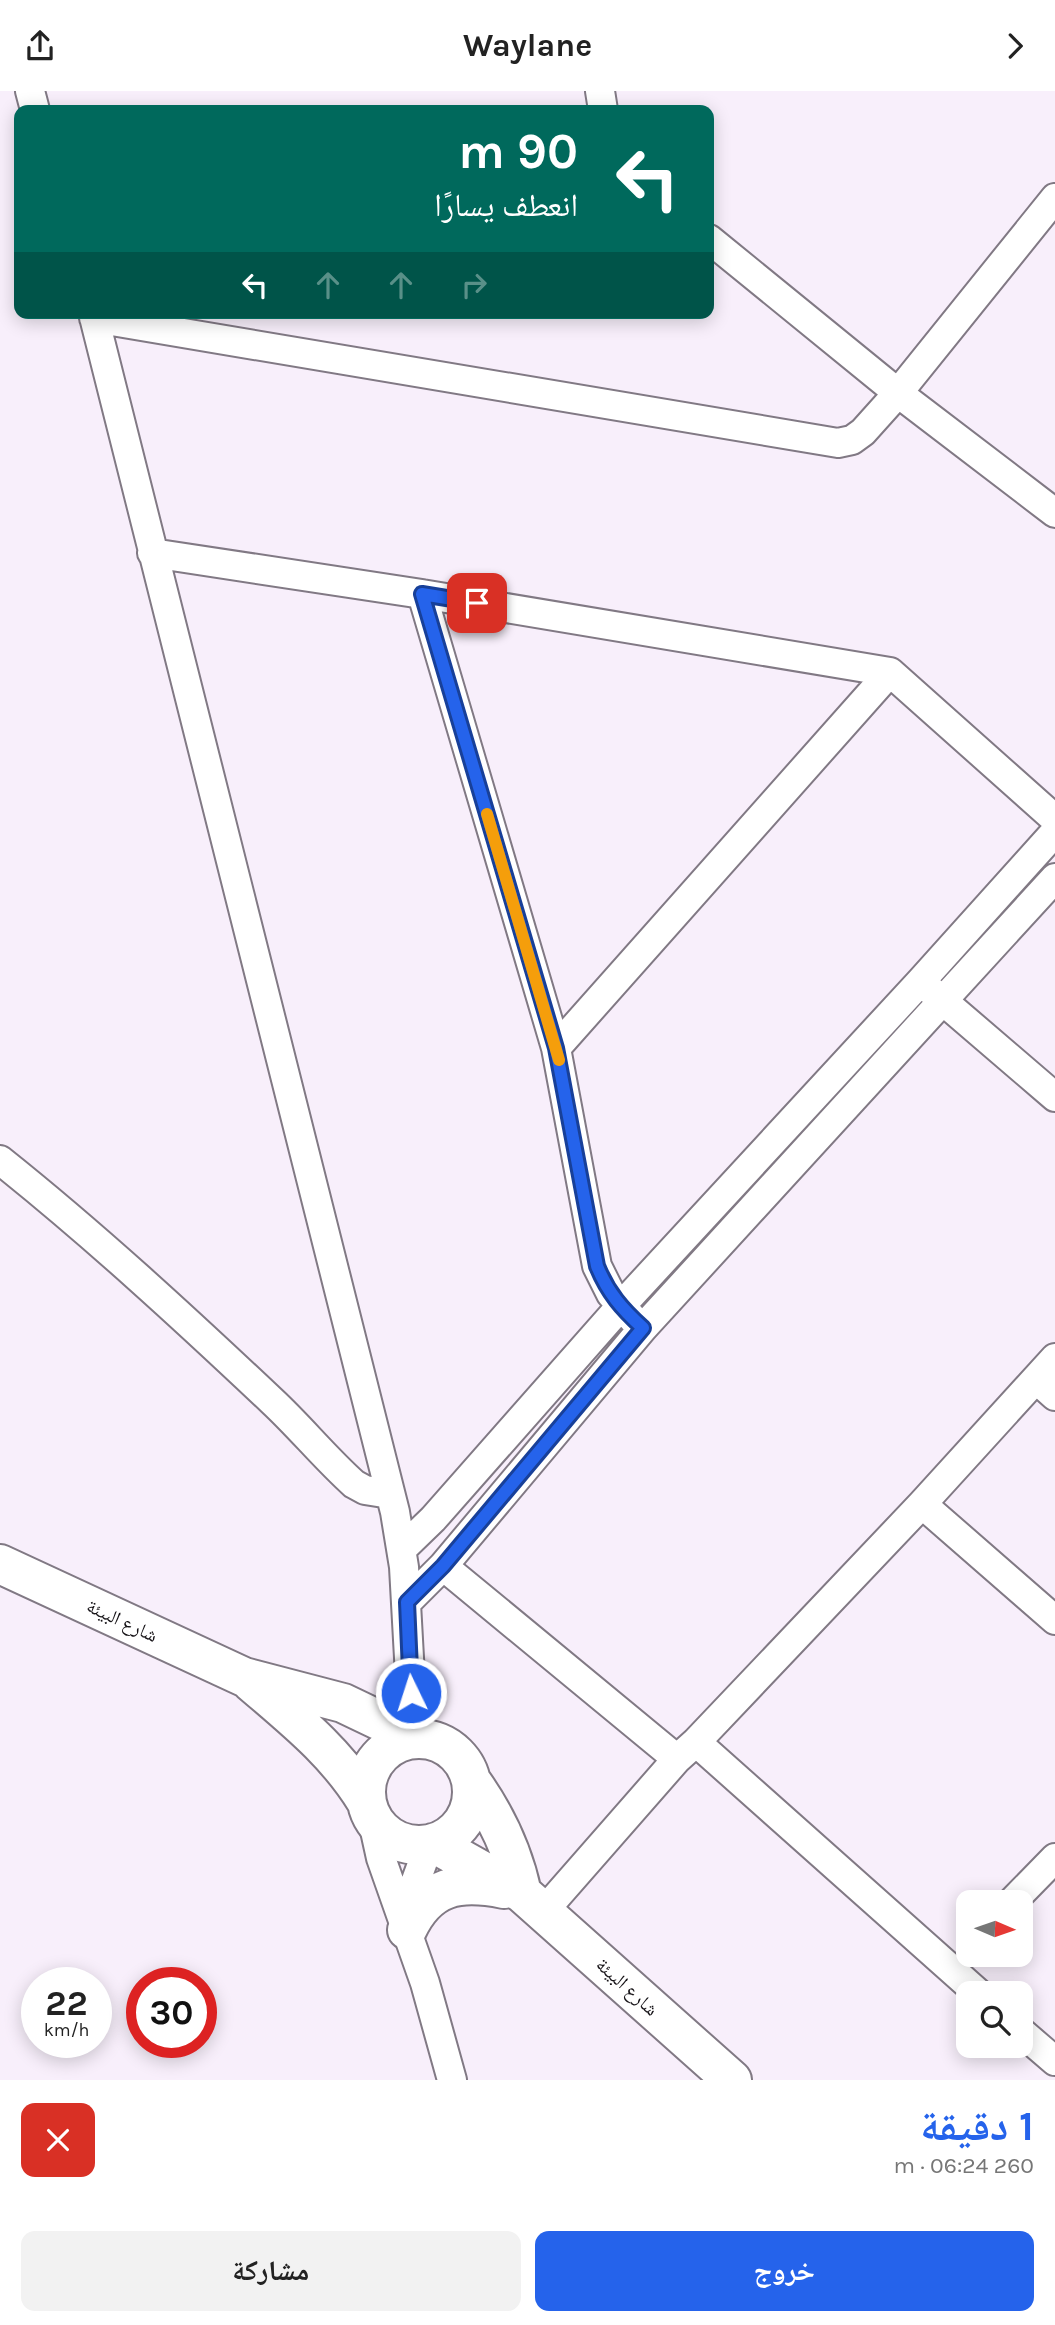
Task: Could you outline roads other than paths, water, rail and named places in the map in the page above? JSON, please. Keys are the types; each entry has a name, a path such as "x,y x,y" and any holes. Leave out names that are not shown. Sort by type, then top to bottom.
{"street":[{"path":"116,319 838,443 852,440 863,432 898,393 1055,198"},
{"path":"714,243 898,393 1055,513"},
{"path":"94,319 390,1494 402,1549 415,1739"},
{"path":"152,554 422,594 890,672 1055,819"},
{"path":"422,594 556,1048 593,1250 603,1280 620,1307 643,1328"},
{"path":"556,1048 890,672"},
{"path":"402,1549 433,1520 620,1307 1055,832"},
{"path":"407,1602 443,1566 643,1328 1055,878"},
{"path":"921,981 1055,1097"},
{"path":"0,1160 68,1214 189,1324 274,1402 354,1484 378,1494 390,1494"},
{"path":"533,1902 687,1751 922,1504 1046,1388 1055,1358"},
{"path":"922,1504 1055,1619"},
{"name":"شارع البيئة","path":"0,1565 244,1677 343,1703 415,1739"},
{"path":"443,1566 956,1956"},
{"name":"شارع البيئة","path":"244,1677 324,1746 354,1781 369,1809"},
{"path":"452,2080 407,1930 387,1878 369,1809 366,1784 376,1761 394,1744 415,1739 435,1741 449,1747 459,1756 501,1827 533,1902"},
{"path":"369,1809 382,1831 396,1840 412,1845 431,1844 448,1837 464,1820 472,1798 472,1782"},
{"path":"407,1930 414,1886 431,1844"},
{"name":"شارع البيئة","path":"431,1844 533,1902 733,2080"},
{"path":"1024,1890 1055,1858"},
{"path":"407,1930 424,1903 452,1887 484,1885 533,1902"},
{"path":"1033,2042 1055,2061"}]}
